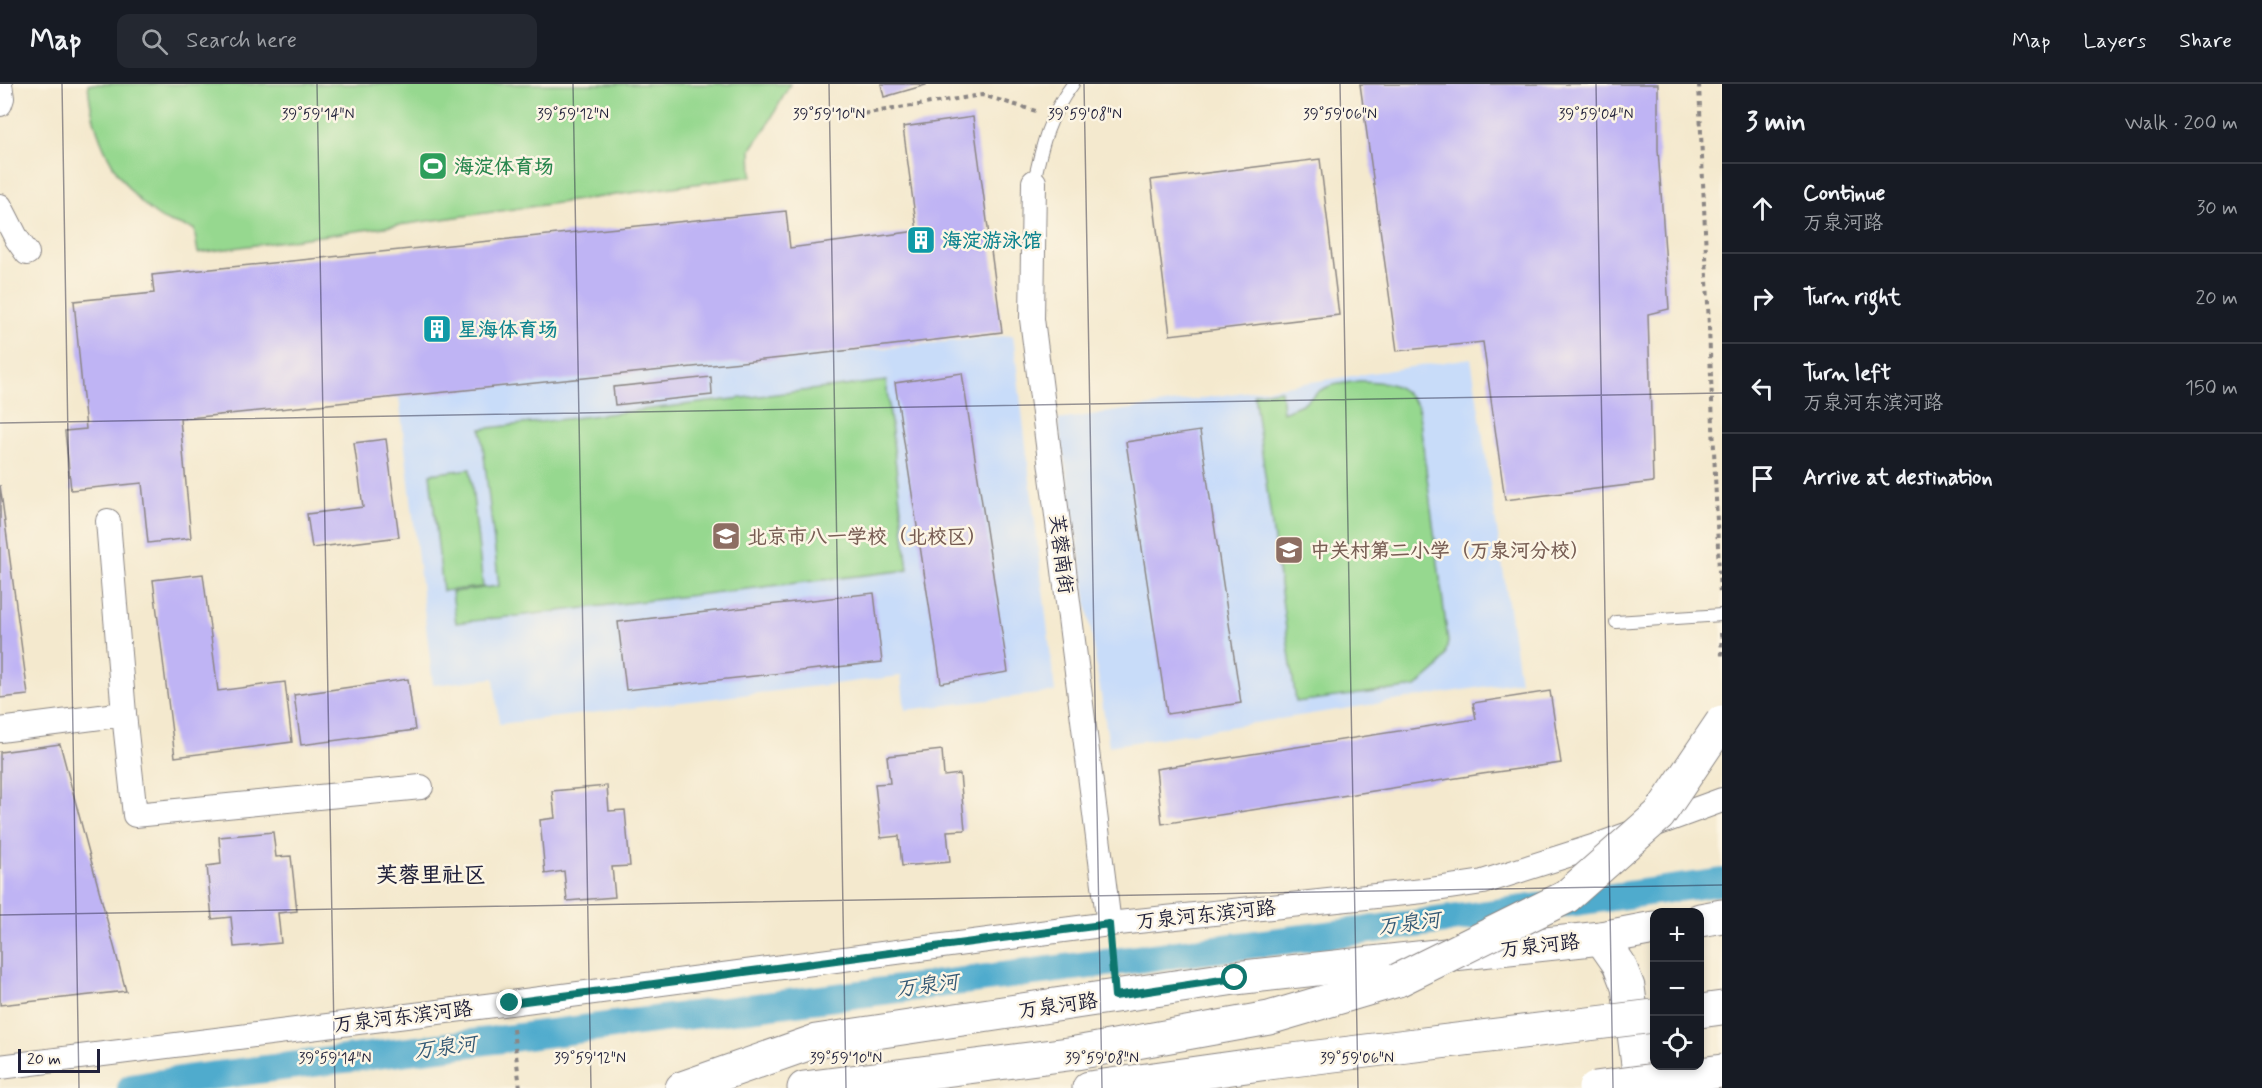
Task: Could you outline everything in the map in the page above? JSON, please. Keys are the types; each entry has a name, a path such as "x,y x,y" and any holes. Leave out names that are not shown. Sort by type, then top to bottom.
{"main road":[{"path":"804,1088 1099,1049 1269,1018 1398,980 1566,897 1659,815 1722,722"},
{"path":"1704,919 1722,915"},
{"name":"万泉河路","path":"682,1088 816,1041 1235,978 1601,938 1650,929"},
{"path":"1601,938 1619,964 1628,987 1641,1088"},
{"path":"1704,1010 1722,1008"},
{"path":"1089,1088 1268,1063 1650,1016"},
{"path":"1595,1088 1722,1071"}],"street":[{"path":"0,84 2,98 0,104"},
{"name":"芙蓉南街","path":"1034,182 1032,319 1109,924"},
{"path":"0,206 27,253"},
{"path":"108,521 135,815 421,787"},
{"path":"0,730 124,714"},
{"name":"万泉河东滨河路","path":"0,1067 1109,924 1423,891 1483,882 1596,846 1722,800"}],"lane":[{"path":"1034,182 1044,136 1073,84"},
{"path":"1616,622 1721,615"}],"path":[{"path":"1699,84 1722,657"},
{"path":"855,115 982,95 1054,116"},
{"path":"1109,924 1115,996"},
{"path":"510,1003 520,1088"}],"shaded area":[{"name":"北京市八一学校（北校区）","path":"1013,335 1055,692 905,710 901,676 499,724 494,678 433,685 399,397"},
{"name":"中关村第二小学（万泉河分校）","path":"1471,358 1520,681 1109,746 1058,420"}],"green space":[{"name":"海淀体育场","path":"88,84 790,84 767,126 751,149 752,176 198,253 194,229 159,217 141,202 117,172 100,139 90,103"},
{"path":"886,381 908,570 456,623 452,592 499,586 481,429"},
{"path":"1359,381 1393,385 1405,392 1418,406 1448,642 1445,656 1438,668 1416,687 1296,702 1254,394 1281,390 1283,412 1302,404 1319,391 1332,385"},
{"path":"470,469 483,587 443,591 430,474"}],"building":[{"path":"881,84 926,84 926,85 884,97"},
{"path":"1360,84 1658,84 1658,149 1669,309 1648,314 1653,482 1505,500 1483,342 1397,351"},
{"name":"星海体育场","path":"973,117 1002,332 801,356 180,419 191,538 148,543 142,483 71,490 65,431 86,429 74,301 154,293 152,275 786,211 790,248 917,231 903,127"},
{"path":"1320,159 1339,315 1170,335 1151,180"},
{"path":"962,373 1008,672 941,683 895,383"},
{"path":"711,377 712,395 615,405 613,387"},
{"path":"1200,431 1241,703 1167,714 1126,442"},
{"path":"386,439 399,537 312,548 307,514 363,507 354,443"},
{"path":"0,485 28,695 0,698"},
{"path":"203,574 218,691 285,682 292,742 175,757 153,580"},
{"path":"874,593 882,662 626,690 618,622"},
{"path":"408,679 415,730 301,745 294,695"},
{"path":"1550,691 1561,763 1162,824 1156,769 1476,719 1473,703"},
{"path":"60,744 126,991 0,1005 0,752"},
{"path":"942,750 944,776 960,774 965,830 947,831 950,862 902,866 899,836 881,838 875,784 890,783 887,756"},
{"path":"607,786 609,811 625,810 630,866 612,867 615,897 567,901 564,871 545,874 540,820 555,818 552,791"},
{"path":"273,832 276,857 291,856 297,911 278,913 281,943 234,947 231,917 212,919 207,866 221,864 219,837"}],"waterway":[{"name":"万泉河","path":"131,1088 186,1079 1407,925 1722,882"}],"place":[{"name":"海淀体育场","path":"433,166"},
{"name":"海淀游泳馆","path":"921,240"},
{"name":"星海体育场","path":"437,329"},
{"name":"北京市八一学校（北校区）","path":"726,536"},
{"name":"中关村第二小学（万泉河分校）","path":"1289,550"}],"district":[{"name":"芙蓉里社区","path":"431,874"}],"route":[{"path":"510,1003 1109,924 1115,996 1235,978"}]}
